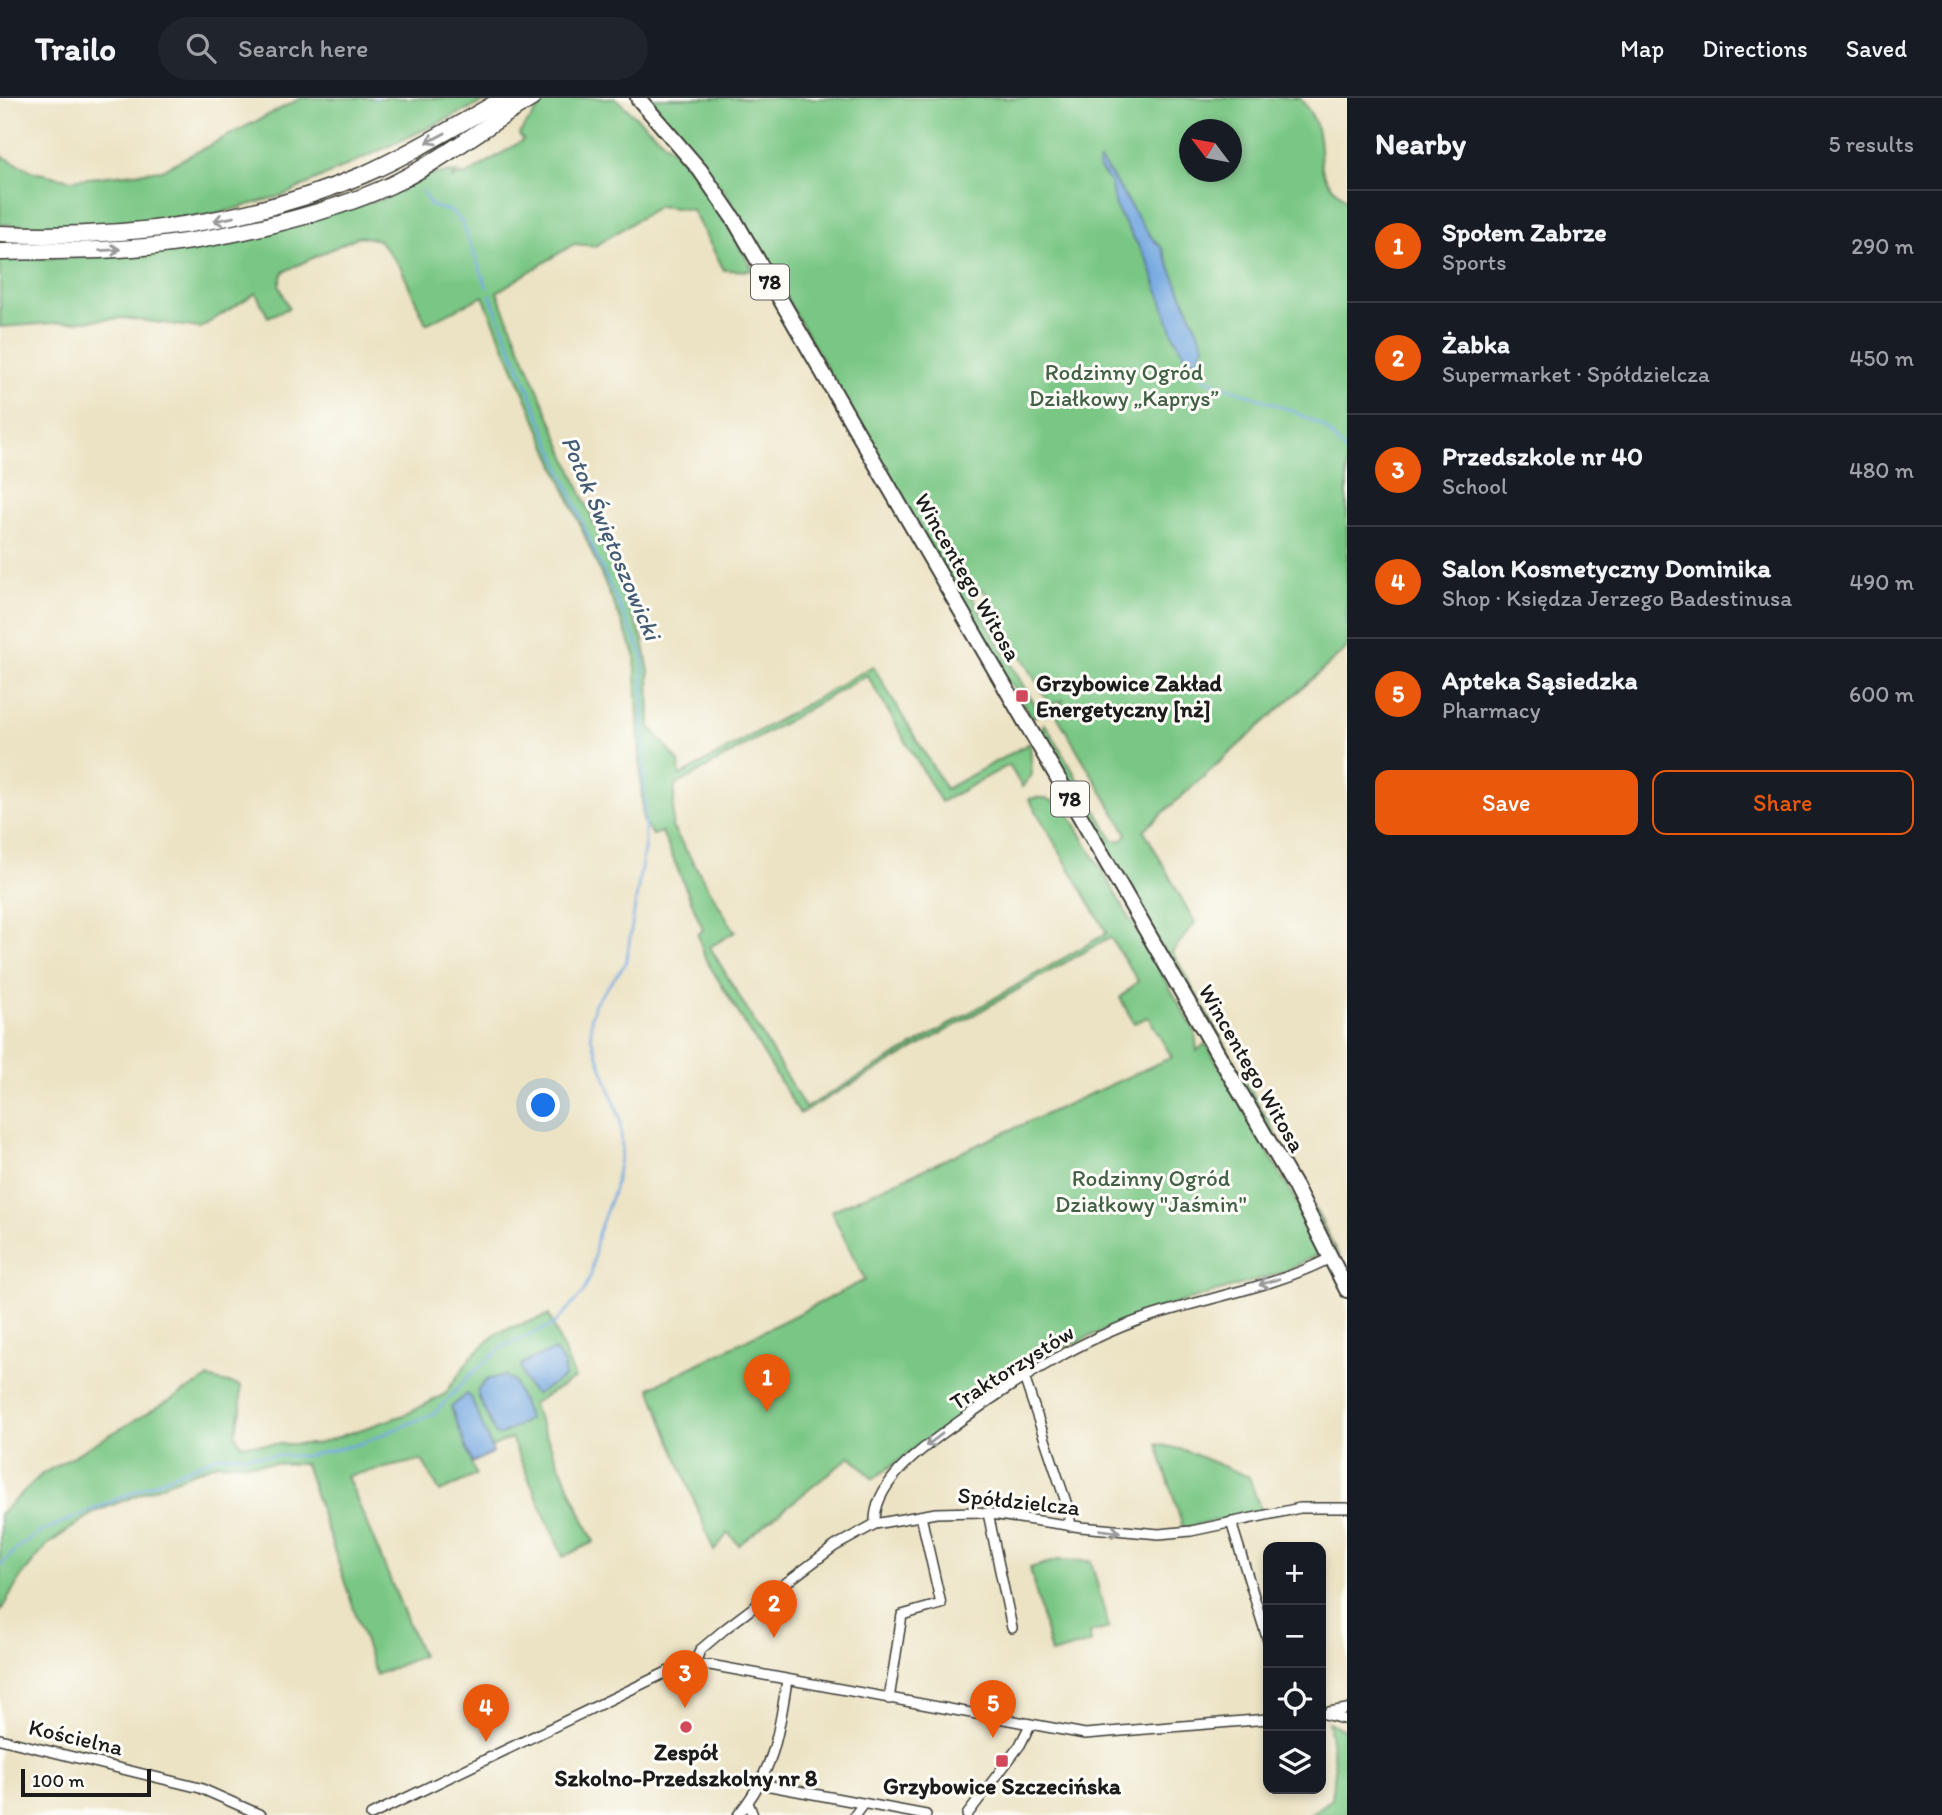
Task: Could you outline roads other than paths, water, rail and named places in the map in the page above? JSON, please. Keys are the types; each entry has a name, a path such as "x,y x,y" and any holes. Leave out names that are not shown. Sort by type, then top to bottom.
{"highway":[{"path":"0,249 164,230 281,204 345,182 400,157 505,98"},
{"path":"0,232 42,243 135,248 188,241 350,201 422,170 532,98"}],"main road":[{"name":"Wincentego Witosa","path":"627,98 655,120"},
{"name":"Wincentego Witosa","path":"638,98 700,170 735,221 1339,1262 1347,1290"}],"street":[{"name":"Traktorzystów","path":"875,1524 876,1510 905,1463 1024,1377 1066,1351 1135,1321 1339,1262"},
{"path":"1024,1377 1070,1514 1070,1526"},
{"name":"Spółdzielcza","path":"695,1664 700,1650 736,1620 835,1546 875,1524 957,1512 988,1513 1070,1526 1159,1534 1300,1508 1347,1508"},
{"path":"988,1513 1012,1628"},
{"path":"889,1699 902,1615 941,1604 921,1516"},
{"path":"1231,1522 1263,1625"},
{"path":"371,1815 669,1671 695,1664 1096,1735 1263,1718"},
{"path":"738,1815 760,1784 777,1742 787,1680"},
{"path":"1347,1709 1321,1713 1347,1720"},
{"path":"967,1815 1020,1745 1030,1725"},
{"name":"Kościelna","path":"0,1739 201,1788 261,1815"},
{"path":"760,1784 926,1815"},
{"path":"748,1803 753,1815"},
{"path":"855,1815 863,1804"}],"water":[{"path":"1100,161 1146,230 1162,248 1204,345 1197,360 1186,358 1174,336 1148,262 1117,210 1110,182 1098,166"},
{"path":"555,1350 564,1364 565,1377 536,1394 525,1381 521,1364"},
{"path":"504,1375 514,1382 529,1419 501,1435 496,1435 478,1396 478,1389 487,1380"},
{"path":"467,1394 471,1397 493,1452 472,1463 451,1407"}],"waterway":[{"name":"Potok Świętoszowicki","path":"422,190 430,205 452,212 462,222 487,287"},
{"name":"Potok Świętoszowicki","path":"0,1566 21,1545 43,1531 220,1455 305,1456 360,1444 435,1413 470,1375 504,1346 553,1325 583,1293 591,1275 598,1233 614,1190 622,1148 620,1118 591,1037 591,1019 595,1003 626,963 645,843 643,656 598,560 490,295"},
{"path":"1197,360 1205,379 1293,411 1323,426 1347,453"}],"place":[{"name":"Grzybowice Zakład Energetyczny [nż]","path":"1022,696"},
{"name":"Społem Zabrze","path":"767,1412"},
{"name":"Żabka","path":"774,1638"},
{"name":"Przedszkole nr 40","path":"685,1708"},
{"name":"Zespół Szkolno-Przedszkolny nr 8","path":"686,1727"},
{"name":"Apteka Sąsiedzka","path":"993,1738"},
{"name":"Salon Kosmetyczny Dominika","path":"486,1742"},
{"name":"Grzybowice Szczecińska","path":"1002,1761"}],"park label":[{"name":"Rodzinny Ogród Działkowy „Kaprys”","path":"1124,385"},
{"name":"Rodzinny Ogród Działkowy \"Jaśmin\"","path":"1151,1191"}]}
